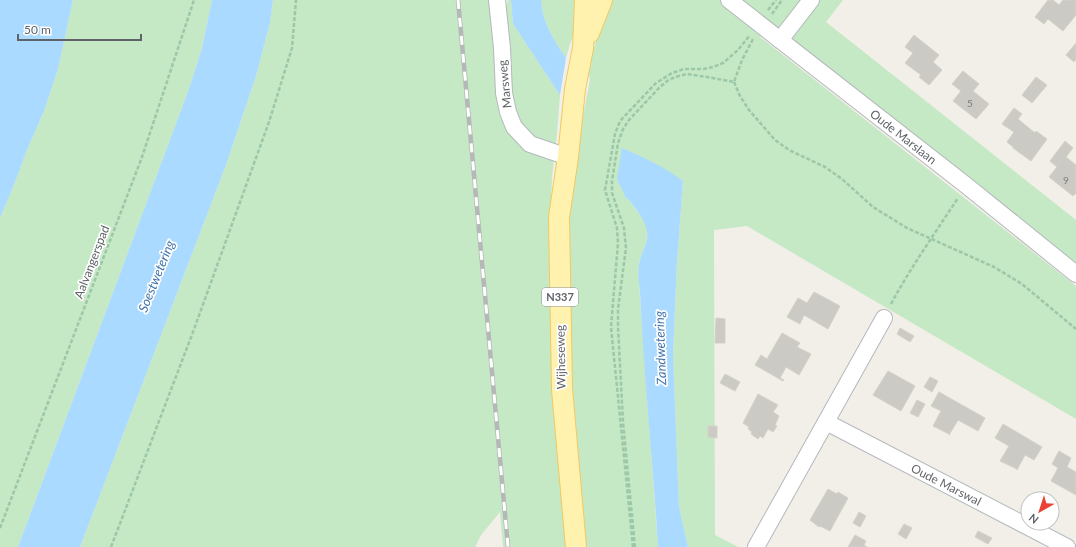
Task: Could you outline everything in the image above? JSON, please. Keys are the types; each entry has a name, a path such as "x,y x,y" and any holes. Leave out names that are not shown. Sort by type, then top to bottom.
{"main road":[{"name":"Wijheseweg","path":"576,547 562,389 559,217 568,157 575,89 582,48 585,0"},
{"name":"Wijheseweg","path":"582,48 602,0"}],"street":[{"name":"Marsweg","path":"497,0 502,48 504,92 508,112 514,128 530,144 568,157"},
{"name":"Oude Marslaan","path":"729,0 967,186 1076,274"},
{"path":"780,40 811,0"},
{"path":"756,547 884,318"},
{"name":"Oude Marswal","path":"826,422 1067,547"}],"path":[{"name":"Aalvangerspad","path":"0,528 142,157 194,0"},
{"path":"111,547 193,332 269,122 292,48 296,0"},
{"path":"776,0 747,49 734,82 740,96 749,110 774,140 789,150 825,167 842,179 873,207 890,219 930,239 994,267 1022,284 1076,329"},
{"path":"634,547 611,327 618,243 617,228 605,190 615,134 620,121 656,83 672,73 684,70 704,69 723,63 738,50 782,0"},
{"path":"634,547 623,422 618,327 618,309 626,248 624,228 612,193 612,181 618,143 623,129 629,120 667,81 687,74 734,82"},
{"path":"884,318 901,285 930,239 967,186"}],"green space":[{"path":"73,0 212,0 202,48 189,89 18,547 0,547 0,218 44,111 58,69"},
{"path":"273,0 493,0 501,103 554,158 549,257 551,367 569,547 503,547 500,512 481,535 475,547 80,547 226,165 256,76 270,23"},
{"path":"508,0 511,0 513,24 560,95 556,145 543,141 525,132 511,98 503,18"},
{"path":"541,0 587,0 566,58 546,24"},
{"path":"608,0 719,0 763,35 760,37 1076,286 1076,419 747,226 714,230 715,535 738,547 688,547 679,507 673,354 677,262 683,181 656,164 622,148 626,198 642,217 647,229 646,241 639,262 639,284 658,547 586,547 568,366 566,257 570,199 578,142 590,80 588,68"},
{"path":"739,0 804,0 782,27 773,27"},
{"path":"819,0 843,0 826,22 1076,220 1076,268 793,40 792,37 794,33"}],"water":[{"path":"0,0 73,0 58,69 44,111 0,218"},
{"name":"Soestwetering","path":"212,0 273,0 270,23 256,76 226,165 80,547 18,547 189,89 202,48"},
{"path":"511,0 541,0 546,24 566,58 560,95 513,24"},
{"name":"Zandwetering","path":"622,148 661,167 683,181 677,262 673,354 679,507 688,547 658,547 638,276 639,264 646,242 647,231 637,211 626,198 617,179"}],"building":[{"path":"1048,0 1053,0 1059,5 1063,0 1076,0 1076,15 1063,31 1048,19 1044,24 1035,17"},
{"path":"914,35 939,55 933,62 942,70 929,85 919,77 921,75 905,63 913,53 905,47"},
{"path":"1076,43 1076,59 1074,62 1066,55"},
{"path":"963,71 979,84 973,91 989,104 976,119 953,101 961,91 952,84"},
{"path":"1036,77 1047,85 1032,103 1022,95"},
{"path":"1014,108 1022,114 1018,119 1035,133 1036,131 1047,139 1031,161 1007,142 1014,132 1002,124"},
{"path":"1065,141 1073,148 1066,157 1076,165 1076,193 1073,196 1049,177 1057,167 1050,161"},
{"path":"814,292 840,306 828,329 804,315 800,324 787,317 798,298 807,303"},
{"path":"716,318 725,319 725,343 715,343"},
{"path":"900,328 914,336 910,342 897,334"},
{"path":"782,333 800,343 797,347 811,354 799,375 786,367 780,378 784,380 783,381 755,365 761,355 767,359"},
{"path":"888,371 915,386 901,411 873,395"},
{"path":"725,374 740,382 735,391 720,383"},
{"path":"930,377 938,381 932,392 924,387"},
{"path":"939,392 985,418 978,431 958,420 949,435 933,426 941,411 931,406"},
{"path":"758,394 778,405 773,412 779,416 775,425 777,426 773,432 768,429 763,438 760,436 758,439 751,434 752,432 748,429 749,427 743,423"},
{"path":"917,400 925,404 918,417 910,413"},
{"path":"1003,424 1042,447 1034,460 1025,455 1017,470 1000,461 1009,446 995,438"},
{"path":"708,426 717,426 717,438 708,437"},
{"path":"1059,451 1071,458 1067,467 1076,472 1076,495 1051,481 1058,468 1052,464"},
{"path":"828,489 837,494 838,492 848,498 830,531 820,526 819,527 810,520"},
{"path":"859,512 866,516 860,527 853,523"},
{"path":"904,524 912,528 906,539 898,534"},
{"path":"978,531 992,538 988,544 975,537"},
{"path":"855,535 866,541 864,545 867,547 848,547"}],"railway":[{"path":"458,0 508,547"}]}
